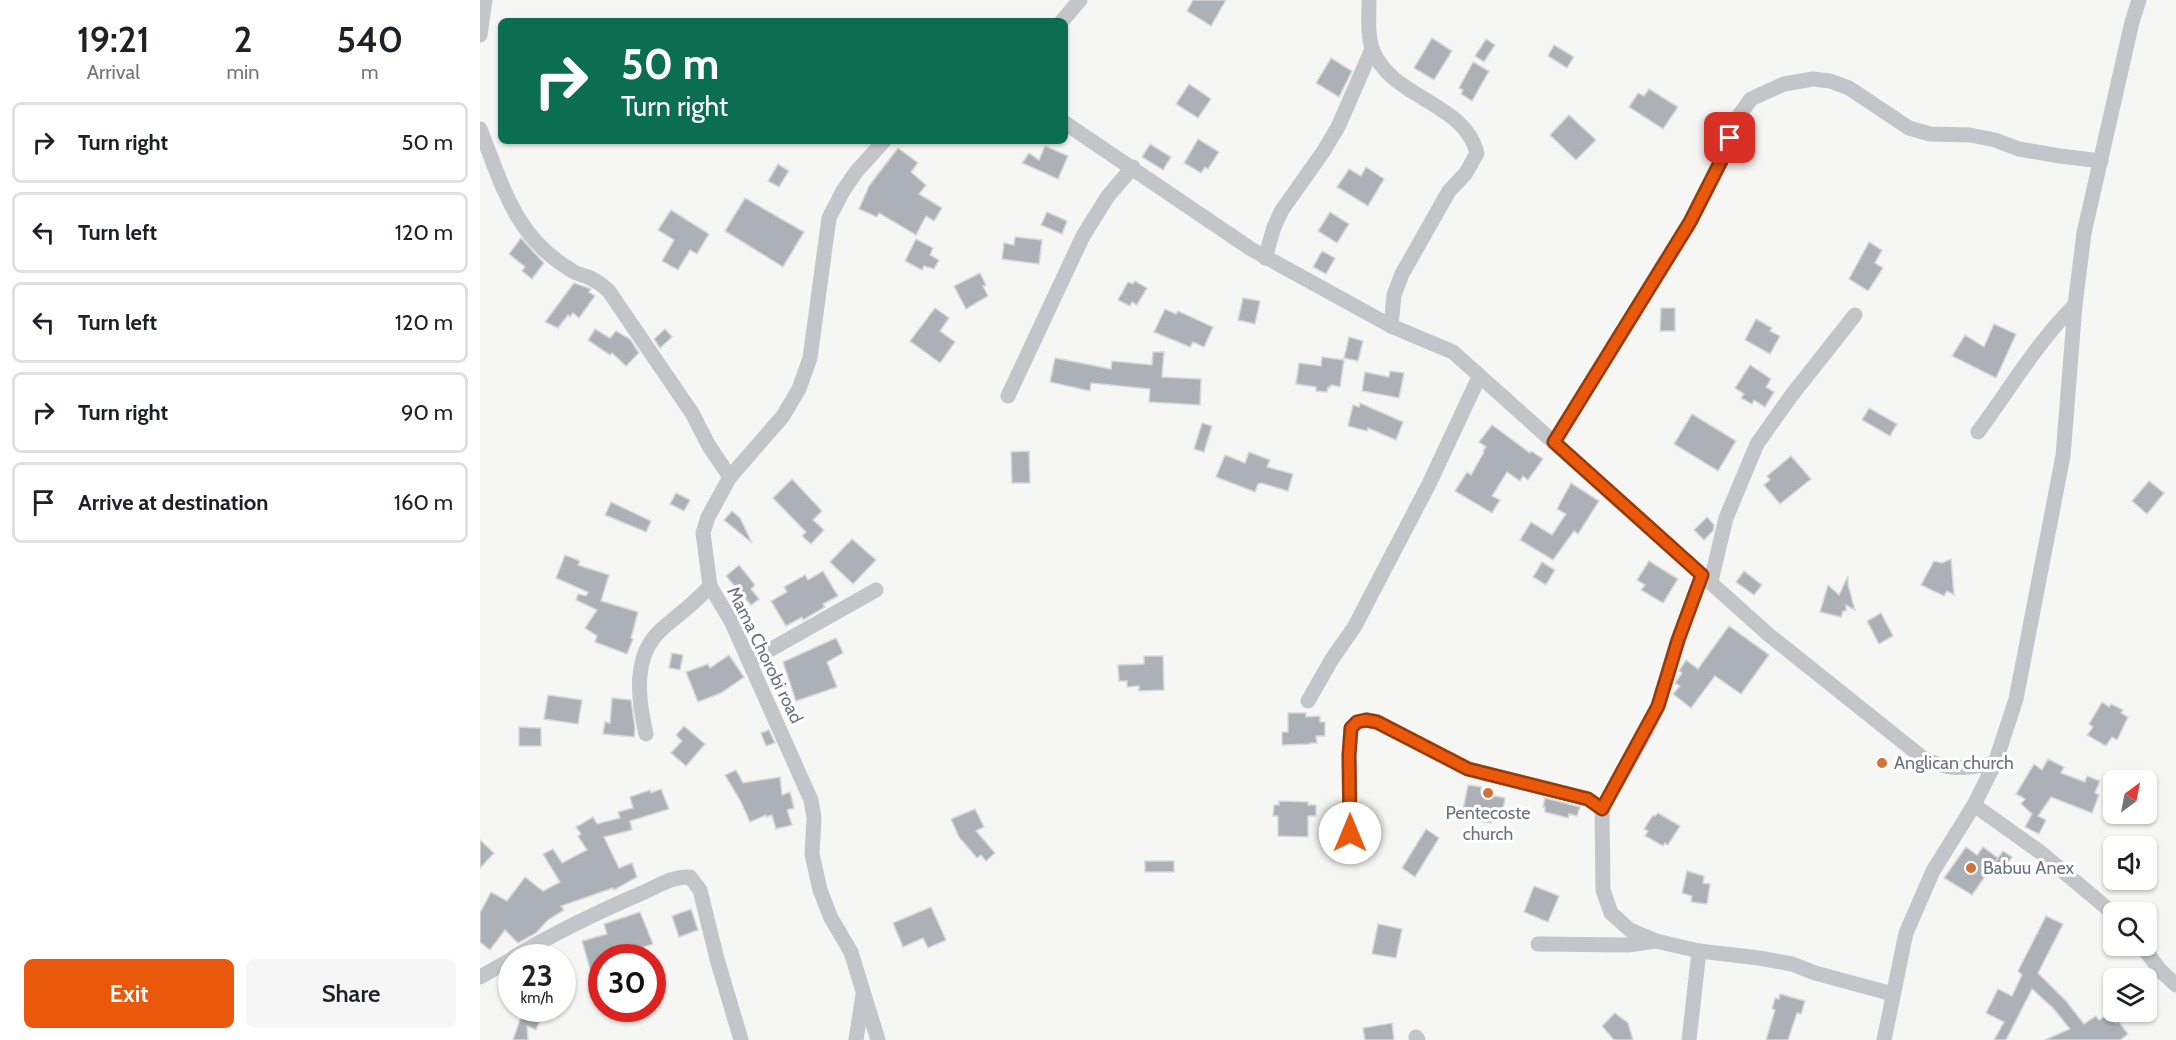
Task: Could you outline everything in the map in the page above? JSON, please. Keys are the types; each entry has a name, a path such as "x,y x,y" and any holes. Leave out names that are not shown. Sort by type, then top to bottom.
{"street":[{"path":"480,35 483,27 485,0"},
{"path":"1065,18 1080,0"},
{"path":"1369,0 1370,40 1380,63 1389,73 1463,125 1477,153 1466,173 1449,191 1402,274 1394,295 1391,326"},
{"path":"1884,1040 1906,933 1933,871 1974,806 1995,763 2016,699 2063,456 2075,305 2084,233 2139,0"},
{"path":"1265,258 1274,227 1282,210 1338,127 1372,49"},
{"path":"1554,442 1690,222 1722,159 1738,117 1751,99 1784,84 1813,80 1830,81 1849,88 1909,128 1930,134 1970,135 1995,140 2019,149 2101,161"},
{"path":"1068,125 1265,258 1391,326 1453,352 1770,636 1923,758 1940,766 1959,769 1995,763"},
{"path":"480,129 496,175 517,218 531,237 548,253 572,271 591,278 608,290 630,319 692,413 709,446 730,477"},
{"name":"Mama Chorobi road","path":"878,1040 851,952 831,918 820,890 812,854 814,818 812,800 731,621 710,586 703,533 708,517 730,477 783,416 799,389 810,358 829,218 843,190 881,144"},
{"path":"1008,396 1083,236 1108,196 1132,167"},
{"path":"1978,432 2035,350 2055,324 2075,305"},
{"path":"1855,315 1791,396 1757,444 1726,518 1706,578 1678,640 1658,706 1602,809 1603,890 1611,913 1630,930 1656,941 1699,951 1792,964 1815,973 1893,994"},
{"path":"1308,701 1332,659 1355,626 1429,484 1479,376"},
{"path":"646,734 639,701 643,656 646,648 661,630 699,599 710,586"},
{"path":"750,661 876,590"},
{"path":"1350,833 1351,728 1357,722 1366,720 1377,722 1468,769 1588,799 1602,809"},
{"path":"1974,806 2040,852 2103,905"},
{"path":"536,944 592,915 671,879 690,877 700,891 741,1040"},
{"path":"1538,944 1628,945 1656,941"},
{"path":"1689,1040 1699,951"},
{"path":"2149,956 2176,985"},
{"path":"480,977 498,967"},
{"path":"856,1040 863,991"}],"building":[{"path":"1193,0 1226,0 1211,26 1187,11"},
{"path":"1432,38 1452,51 1434,80 1414,68"},
{"path":"1486,39 1495,45 1484,62 1475,56"},
{"path":"1554,45 1574,57 1567,68 1548,56"},
{"path":"1331,58 1352,71 1339,97 1316,83"},
{"path":"1473,62 1489,71 1472,101 1461,94 1463,90 1459,88"},
{"path":"1189,84 1211,99 1198,118 1176,104"},
{"path":"1649,89 1678,107 1663,129 1629,107 1638,93 1644,96"},
{"path":"1569,115 1596,140 1576,160 1550,135"},
{"path":"1198,139 1219,152 1208,169 1205,167 1201,173 1184,163"},
{"path":"1150,144 1171,157 1163,170 1142,157"},
{"path":"1045,146 1068,156 1058,179 1022,163 1029,153 1039,160"},
{"path":"898,148 918,163 911,172 926,185 919,194 942,208 934,221 926,216 916,235 879,213 877,217 859,209 869,186"},
{"path":"778,164 789,171 779,187 768,181"},
{"path":"1366,167 1384,179 1368,206 1337,187 1349,169 1361,176"},
{"path":"745,198 804,232 783,267 725,231"},
{"path":"671,210 709,234 697,254 690,250 678,270 662,261 674,240 658,230"},
{"path":"1047,212 1067,221 1062,234 1041,225"},
{"path":"1330,212 1349,224 1337,243 1318,231"},
{"path":"1015,237 1042,240 1039,264 1002,259 1004,243 1014,245"},
{"path":"521,238 544,263 532,279 522,271 525,267 509,254"},
{"path":"916,239 933,248 930,255 939,260 934,269 924,266 922,270 905,261"},
{"path":"1869,242 1882,250 1875,263 1883,268 1868,291 1849,279"},
{"path":"1322,251 1335,258 1326,274 1313,267"},
{"path":"980,273 988,296 966,309 954,286"},
{"path":"1135,281 1147,288 1137,305 1132,302 1130,306 1118,300 1128,282 1133,284"},
{"path":"574,283 591,289 589,292 595,296 579,318 573,313 570,317 568,315 558,328 545,322"},
{"path":"1243,298 1260,301 1255,324 1238,320"},
{"path":"935,308 949,318 940,331 955,342 940,363 910,341"},
{"path":"1661,308 1675,308 1675,331 1660,331"},
{"path":"1165,309 1176,314 1178,311 1213,327 1204,347 1193,342 1190,347 1154,332"},
{"path":"1756,319 1772,328 1770,331 1780,336 1770,354 1745,340"},
{"path":"1994,324 2016,334 1996,378 1952,356 1965,335 1984,347"},
{"path":"595,329 610,338 616,331 630,339 639,353 626,366 612,353 610,355 588,340"},
{"path":"665,329 672,337 660,348 654,339"},
{"path":"1349,337 1363,341 1358,361 1344,358"},
{"path":"1153,352 1164,352 1162,377 1201,379 1200,405 1149,402 1150,389 1091,383 1090,391 1050,382 1055,358 1111,369 1112,361 1152,365"},
{"path":"1322,357 1344,360 1340,387 1331,385 1327,392 1316,391 1316,387 1296,384 1299,363 1321,366"},
{"path":"1750,365 1771,379 1766,387 1774,392 1765,407 1754,400 1752,404 1741,398 1744,394 1735,388"},
{"path":"1390,371 1404,373 1399,398 1362,391 1365,372 1389,377"},
{"path":"1360,403 1403,422 1396,440 1368,428 1367,431 1348,426 1353,405 1359,407"},
{"path":"1869,408 1897,424 1890,436 1862,420"},
{"path":"1692,414 1736,441 1718,471 1674,444"},
{"path":"1202,423 1212,426 1204,452 1194,449"},
{"path":"1492,425 1530,453 1531,451 1543,459 1528,480 1523,476 1520,481 1507,472 1492,496 1500,500 1492,513 1455,491 1467,472 1471,475 1484,452 1486,447 1479,442"},
{"path":"1029,451 1030,483 1012,483 1011,452"},
{"path":"1249,452 1270,460 1267,467 1293,474 1288,491 1261,483 1258,484 1255,492 1216,477 1225,455 1245,463"},
{"path":"1791,456 1811,479 1780,504 1764,485 1770,480 1767,476"},
{"path":"792,479 822,511 813,520 824,530 811,544 802,536 806,532 773,498"},
{"path":"2149,481 2164,493 2147,514 2132,501"},
{"path":"1571,483 1599,501 1578,534 1574,531 1553,560 1520,540 1531,522 1552,535 1566,514 1557,509"},
{"path":"676,493 690,500 684,511 670,504"},
{"path":"611,502 651,521 646,532 605,515"},
{"path":"732,511 740,518 752,543 724,520"},
{"path":"1707,517 1714,525 1713,531 1704,540 1694,530"},
{"path":"852,539 876,560 853,584 830,562"},
{"path":"565,555 580,561 578,565 609,575 601,601 638,612 631,638 633,639 627,654 595,642 597,636 585,628 597,610 576,600 578,594 586,596 588,592 556,578"},
{"path":"1951,559 1954,595 1947,591 1944,596 1921,585 1934,561 1942,563"},
{"path":"1649,561 1678,579 1663,603 1641,590 1645,585 1637,580"},
{"path":"1542,562 1555,570 1546,585 1533,577"},
{"path":"739,565 755,585 751,589 759,599 751,605 726,576"},
{"path":"823,571 838,596 823,604 825,607 803,620 802,617 786,626 771,601 787,592 784,587 805,575 808,580"},
{"path":"1744,571 1762,585 1754,595 1736,582"},
{"path":"1848,576 1848,585 1855,610 1846,605 1846,611 1843,611 1841,617 1820,612 1828,585 1839,595"},
{"path":"1881,613 1893,636 1879,644 1867,621"},
{"path":"1729,626 1769,655 1741,694 1715,676 1691,708 1673,694 1680,686 1675,683 1682,673 1679,671 1686,660 1698,669"},
{"path":"836,638 843,653 827,662 837,687 796,701 783,662"},
{"path":"672,653 683,655 680,670 669,668"},
{"path":"729,655 744,677 721,693 698,702 686,672 708,664 710,668"},
{"path":"1144,656 1163,656 1164,690 1139,691 1139,686 1127,687 1127,681 1119,681 1118,665 1144,664"},
{"path":"548,695 582,700 578,724 544,719"},
{"path":"612,698 631,700 634,737 603,734 605,722 610,723"},
{"path":"2102,702 2109,707 2111,704 2123,710 2121,713 2128,717 2117,740 2112,737 2106,746 2087,735 2093,727 2089,724"},
{"path":"1288,713 1306,713 1306,717 1320,716 1320,722 1325,722 1325,736 1316,736 1317,743 1282,745 1282,732 1288,732"},
{"path":"684,726 705,744 686,766 671,753 682,741 676,735"},
{"path":"519,727 541,728 541,746 519,746"},
{"path":"769,730 775,743 766,746 761,733"},
{"path":"2048,759 2064,767 2061,773 2085,782 2087,776 2100,781 2095,793 2099,795 2092,813 2051,797 2038,816 2046,820 2039,834 2025,827 2032,814 2021,804 2025,799 2016,794 2034,764 2042,770"},
{"path":"736,770 743,783 780,777 782,795 790,792 794,808 787,810 792,825 776,829 772,815 766,817 766,815 750,822 725,775"},
{"name":"Pentecoste church","path":"1468,785 1481,787 1481,793 1505,798 1503,810 1494,808 1491,823 1472,820 1473,816 1462,814"},
{"path":"661,789 669,809 630,821 632,830 604,837 619,868 632,863 637,877 614,890 613,888 561,906 564,910 548,920 536,933 518,943 505,930 490,950 480,942 480,913 491,892 507,901 525,877 543,891 560,882 543,854 553,849 562,863 587,850 578,836 581,834 576,827 593,817 597,824 620,818 618,812 633,808 630,797"},
{"path":"1545,798 1580,807 1577,816 1569,814 1568,818 1545,812 1545,807 1543,807"},
{"path":"1279,801 1308,802 1308,805 1316,805 1316,816 1308,816 1308,837 1278,836 1278,816 1273,816 1274,805 1279,805"},
{"path":"975,809 984,827 976,831 995,853 986,861 981,855 977,858 959,837 951,819"},
{"path":"1658,813 1680,826 1668,845 1665,843 1663,846 1645,836 1648,831 1644,829 1653,815"},
{"path":"1426,829 1439,838 1415,877 1402,868"},
{"path":"480,840 494,853 480,868"},
{"name":"Babuu Anex","path":"1966,847 1977,855 1983,847 1998,858 1972,895 1944,878"},
{"path":"2003,851 2012,857 2004,869 1995,862"},
{"path":"1145,861 1174,861 1174,872 1145,872"},
{"path":"1687,871 1704,876 1703,883 1710,884 1707,904 1691,902 1692,896 1682,893"},
{"path":"1534,886 1559,896 1548,922 1524,912"},
{"path":"931,907 946,940 928,948 923,938 903,947 893,923"},
{"path":"691,909 698,930 679,937 672,916"},
{"path":"640,912 653,944 588,944 588,962 582,941 607,934 604,924"},
{"path":"2046,916 2063,924 2038,973 2066,1001 2084,1024 2096,1016 2099,1020 2103,1018 2103,1022 2119,1022 2128,1034 2120,1040 2045,1040 2070,1029 2053,1008 2032,989 2006,1040 1994,1040 2004,1022 1986,1013 1998,989 2012,996 2022,975 2018,971"},
{"path":"1378,924 1402,929 1396,958 1372,954"},
{"path":"1780,994 1805,1001 1801,1014 1797,1013 1788,1040 1766,1040 1775,1010 1772,1009 1775,998 1779,999"},
{"path":"1615,1013 1628,1023 1633,1040 1614,1040 1602,1026"},
{"path":"519,1022 539,1022 536,1030 527,1026 528,1040 513,1040"},
{"path":"1392,1023 1394,1040 1365,1040 1363,1028"}],"place":[{"name":"Anglican church","path":"1882,763"},
{"name":"Pentecoste church","path":"1488,793"},
{"name":"Babuu Anex","path":"1971,868"}],"route":[{"path":"1350,833 1349,755 1351,728 1357,722 1366,720 1377,722 1468,769 1588,799 1602,809 1646,731 1658,706 1678,640 1702,575 1554,442 1690,222 1722,159 1730,138"}]}
